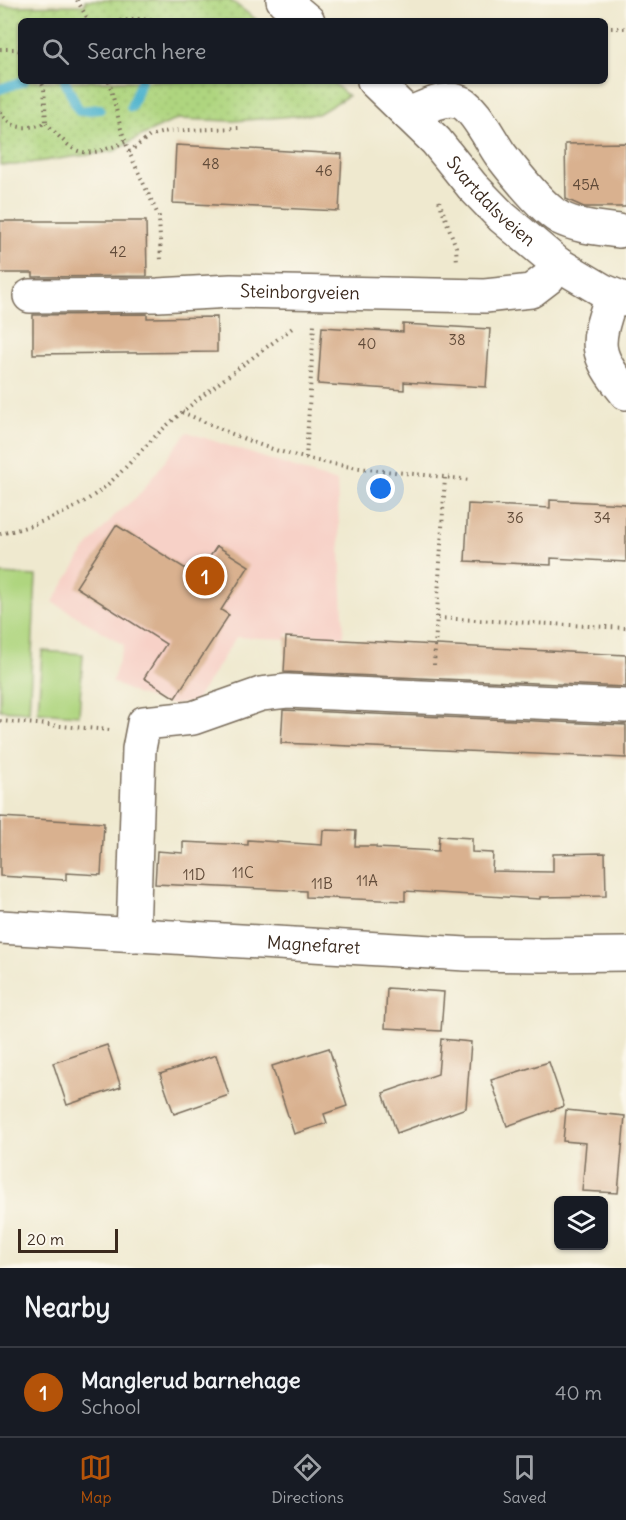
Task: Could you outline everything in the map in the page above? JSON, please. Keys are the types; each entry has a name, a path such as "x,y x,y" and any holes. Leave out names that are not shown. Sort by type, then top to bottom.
{"street":[{"path":"283,0 304,18"},
{"name":"Svartdalsveien","path":"377,84 436,141 472,186 502,217 558,264 602,290 619,297"},
{"path":"408,114 448,100 460,102 469,108 501,155 533,194 558,216 572,223 619,231"},
{"name":"Steinborgveien","path":"30,296 158,295 231,291 318,296 485,296 531,291 548,278 558,264"},
{"path":"619,297 604,320 599,342 602,358 607,368 626,393"},
{"path":"133,935 139,749 144,723 193,718 261,694 287,691 626,706"},
{"name":"Magnefaret","path":"0,927 466,954 542,956 626,954"}],"path":[{"path":"77,0 87,18"},
{"path":"608,28 626,28"},
{"path":"0,49 18,50"},
{"path":"43,84 46,123 75,150 88,152 102,150 126,142"},
{"path":"110,84 129,152 159,217 162,257 158,295"},
{"path":"0,112 4,120 12,125 30,128 46,123"},
{"path":"129,152 150,136 168,131 239,128"},
{"path":"441,191 439,200 456,247 456,295"},
{"path":"0,534 53,518 86,502 107,485 156,434 182,412 294,326 318,296"},
{"path":"306,458 318,296"},
{"path":"182,412 241,437 306,458 362,468 469,480"},
{"path":"432,698 445,477"},
{"path":"438,618 626,628"},
{"path":"0,721 142,733"}],"shaded area":[{"path":"187,432 337,482 344,637 287,634 286,639 236,637 195,702 172,705 136,694 112,682 124,645 53,602 85,550 115,515 139,495"}],"green space":[{"path":"85,0 230,0 254,18 18,18 18,84 334,84 348,96 318,114 234,121 177,119 115,151 15,165 0,165 0,6 85,5"},
{"path":"0,574 36,576 29,712 0,710"},
{"path":"42,651 83,654 79,715 38,712"}],"building":[{"path":"626,143 626,207 584,207 566,199 565,144"},
{"path":"176,145 342,154 339,211 173,203"},
{"path":"0,221 146,221 147,276 33,277 33,273 0,273"},
{"path":"147,314 147,318 217,317 217,352 33,354 33,315"},
{"path":"403,324 490,329 486,387 404,382 404,390 318,384 322,327 403,332"},
{"path":"550,500 626,504 626,562 551,558 551,565 465,561 468,504 550,508"},
{"path":"116,525 197,576 217,546 249,566 221,610 229,615 175,698 144,678 166,644 76,587"},
{"path":"286,637 626,655 626,687 284,672"},
{"path":"283,710 626,725 626,758 281,743"},
{"path":"0,817 104,823 101,875 66,873 66,880 0,876"},
{"path":"323,830 356,831 355,846 376,846 376,848 438,851 439,836 472,838 472,852 493,853 492,871 553,872 553,854 605,853 606,896 540,897 540,899 405,891 405,901 306,897 306,891 155,884 157,851 183,853 183,842 248,845 248,840 322,845"},
{"path":"387,988 444,992 441,1031 385,1028"},
{"path":"441,1039 471,1042 466,1108 397,1133 383,1093 438,1074"},
{"path":"107,1045 121,1087 67,1105 53,1063"},
{"path":"329,1048 347,1106 324,1114 327,1123 294,1134 272,1066"},
{"path":"216,1055 229,1095 174,1114 160,1074"},
{"path":"549,1062 564,1106 507,1126 491,1080"},
{"path":"566,1110 625,1116 618,1193 582,1191 586,1143 563,1141"}],"waterway":[{"path":"0,89 18,83"},
{"path":"66,84 79,111 100,109"},
{"path":"131,107 140,84"}],"place":[{"name":"Manglerud barnehage","path":"205,576"}]}
